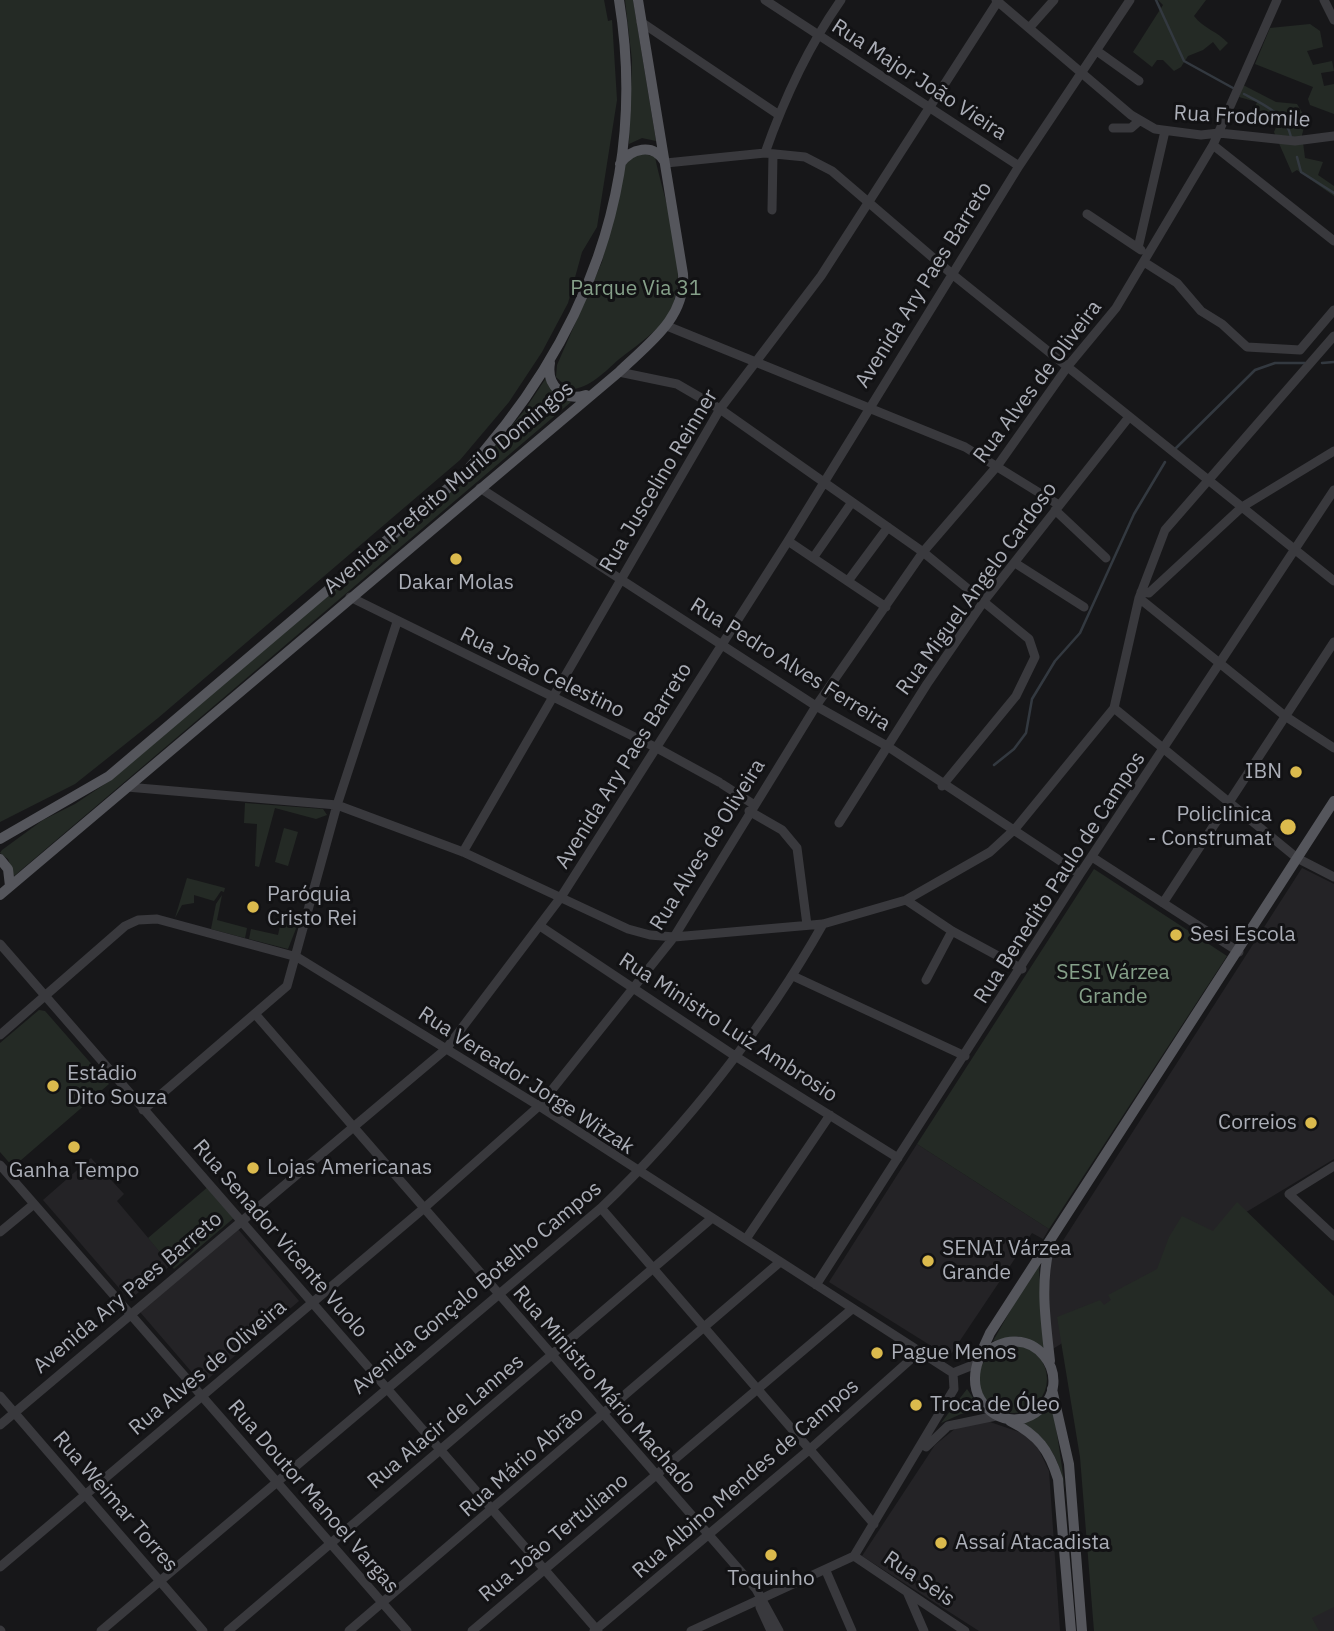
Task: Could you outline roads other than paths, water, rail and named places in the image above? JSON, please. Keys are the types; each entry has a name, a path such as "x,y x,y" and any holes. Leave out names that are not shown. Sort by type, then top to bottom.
{"main road":[{"name":"Avenida Prefeito Murilo Domingos","path":"0,839 109,776 461,477 500,435 551,360 572,322 598,262 620,166 626,80 619,0"},
{"name":"Avenida Prefeito Murilo Domingos","path":"0,895 592,392 620,372 667,326 680,304 684,282 638,0"},
{"path":"620,166 631,152 644,149 659,154 666,163"},
{"path":"551,360 549,376 559,392 574,397 592,392"},
{"path":"1072,1631 1058,1479 1051,1456 1043,1443 1002,1418 977,1395 975,1374 979,1360 990,1333 1239,952 1334,801"},
{"path":"0,845 14,831"},
{"path":"0,859 8,869 9,886"},
{"path":"1052,1238 1044,1270 1050,1364 1052,1388 1069,1464 1082,1631"},
{"path":"979,1360 997,1345 1021,1341 1043,1354 1050,1364"},
{"path":"1002,1418 1031,1416 1048,1400 1052,1388"}],"street":[{"name":"Rua Major João Vieira","path":"765,0 1019,166"},
{"path":"772,210 769,153 779,115 817,35 841,0"},
{"path":"1030,27 1054,0"},
{"name":"Avenida Ary Paes Barreto","path":"0,1425 446,1049 561,897 788,541 1019,166 1130,0"},
{"name":"Rua Alves de Oliveira","path":"0,1567 423,1209 539,1106 674,937 751,807 816,706 923,552 998,465 1068,366 1116,308 1213,145 1277,0"},
{"path":"1324,0 1334,20"},
{"name":"Rua Frodomile","path":"997,1 1139,121 1165,131 1201,135 1219,133 1295,141 1334,136"},
{"name":"Rua Juscelino Reinner","path":"463,852 720,409 821,276 997,1"},
{"path":"641,22 779,115"},
{"path":"1097,51 1139,81"},
{"path":"1112,128 1131,128 1139,121"},
{"path":"1138,248 1165,131"},
{"path":"1213,145 1334,241"},
{"path":"666,163 769,153 805,157 832,171 952,274 1334,581"},
{"path":"1087,214 1138,248 1177,284 1201,311 1250,349 1300,350 1334,310"},
{"path":"667,326 965,447 998,465 1057,508 1106,558"},
{"path":"127,787 337,805 463,852 628,929 650,935 674,937 823,924 906,900 963,870 990,852 1015,830 1114,708 1140,595 1165,530 1334,336"},
{"path":"620,372 677,384 720,409 923,552 1028,639 1035,649 1035,656 1016,696 943,786"},
{"name":"Rua Miguel Angelo Cardoso","path":"839,823 984,601 1129,417"},
{"path":"1140,595 1149,593 1242,507 1332,455"},
{"name":"Rua Pedro Alves Ferreira","path":"480,488 816,706 887,746 943,786 1080,874"},
{"name":"Rua Benedito Paulo de Campos","path":"816,1285 1022,969 1080,874 1334,490"},
{"path":"813,558 852,502"},
{"path":"848,581 888,527"},
{"path":"788,541 886,607"},
{"path":"1015,563 1084,607"},
{"path":"1140,595 1285,716 1334,748"},
{"name":"Rua João Celestino","path":"350,597 657,748 720,783 782,830 797,848 807,925"},
{"path":"143,1110 287,986 337,805 397,622"},
{"path":"1163,903 1334,642"},
{"path":"1114,708 1297,858 1334,877"},
{"path":"145,772 146,784 153,790"},
{"path":"1092,857 1239,952"},
{"path":"906,900 952,931 1022,969"},
{"name":"Rua Vereador Jorge Witzak","path":"0,1035 125,926 138,920 157,919 297,957 539,1106 638,1173 746,1239 953,1374"},
{"name":"Avenida Gonçalo Botelho Campos","path":"101,1631 497,1293 601,1208 638,1173 735,1055 793,976 823,924"},
{"name":"Rua Ministro Luiz Ambrosio","path":"540,926 735,1055 898,1158"},
{"path":"926,980 952,931"},
{"name":"Rua Senador Vicente Vuolo","path":"0,944 596,1630"},
{"path":"793,976 965,1056"},
{"name":"Rua Ministro Mário Machado","path":"256,1015 761,1599"},
{"path":"746,1239 830,1115"},
{"name":"Rua Doutor Manoel Vargas","path":"0,1164 407,1631"},
{"path":"1334,1166 1289,1194 1334,1236"},
{"path":"0,1232 34,1204"},
{"path":"601,1208 874,1524"},
{"name":"Rua Alacir de Lannes","path":"228,1631 712,1219"},
{"name":"Rua Mário Abrão","path":"349,1631 780,1262"},
{"name":"Rua João Tertuliano","path":"472,1631 757,1387 852,1310"},
{"name":"Rua Albino Mendes de Campos","path":"596,1630 810,1449 919,1352"},
{"path":"691,1631 854,1556 954,1389 953,1374 979,1360"},
{"name":"Rua Weimar Torres","path":"0,1396 203,1631"},
{"path":"915,1458 948,1426 1002,1418"},
{"name":"Rua Seis","path":"854,1556 965,1631"},
{"path":"826,1571 852,1631"},
{"path":"907,1594 924,1631"},
{"path":"761,1599 760,1607 771,1631"},
{"path":"761,1599 767,1604 779,1631"}],"waterway":[{"path":"1156,0 1184,61 1233,88"},
{"path":"1244,94 1279,116 1291,137"},
{"path":"1297,157 1301,172 1334,193"},
{"path":"1322,363 1334,362"},
{"path":"1174,450 1255,370 1275,363 1305,363"},
{"path":"994,765 1014,749 1026,733 1032,699 1055,661 1080,633 1134,514 1165,462"}],"place":[{"name":"Dakar Molas","path":"456,559"},
{"name":"IBN","path":"1296,772"},
{"name":"Policlinica - Construmat","path":"1288,827"},
{"name":"Paróquia Cristo Rei","path":"253,907"},
{"name":"Sesi Escola","path":"1176,935"},
{"name":"Estádio Dito Souza","path":"53,1086"},
{"name":"Correios","path":"1311,1123"},
{"name":"Ganha Tempo","path":"74,1147"},
{"name":"Lojas Americanas","path":"253,1168"},
{"name":"SENAI Várzea Grande","path":"928,1261"},
{"name":"Pague Menos","path":"877,1353"},
{"name":"Troca de Óleo","path":"916,1405"},
{"name":"Assaí Atacadista","path":"941,1543"},
{"name":"Toquinho","path":"771,1555"}],"park label":[{"name":"Parque Via 31","path":"636,289"},
{"name":"SESI Várzea Grande","path":"1113,985"}]}
